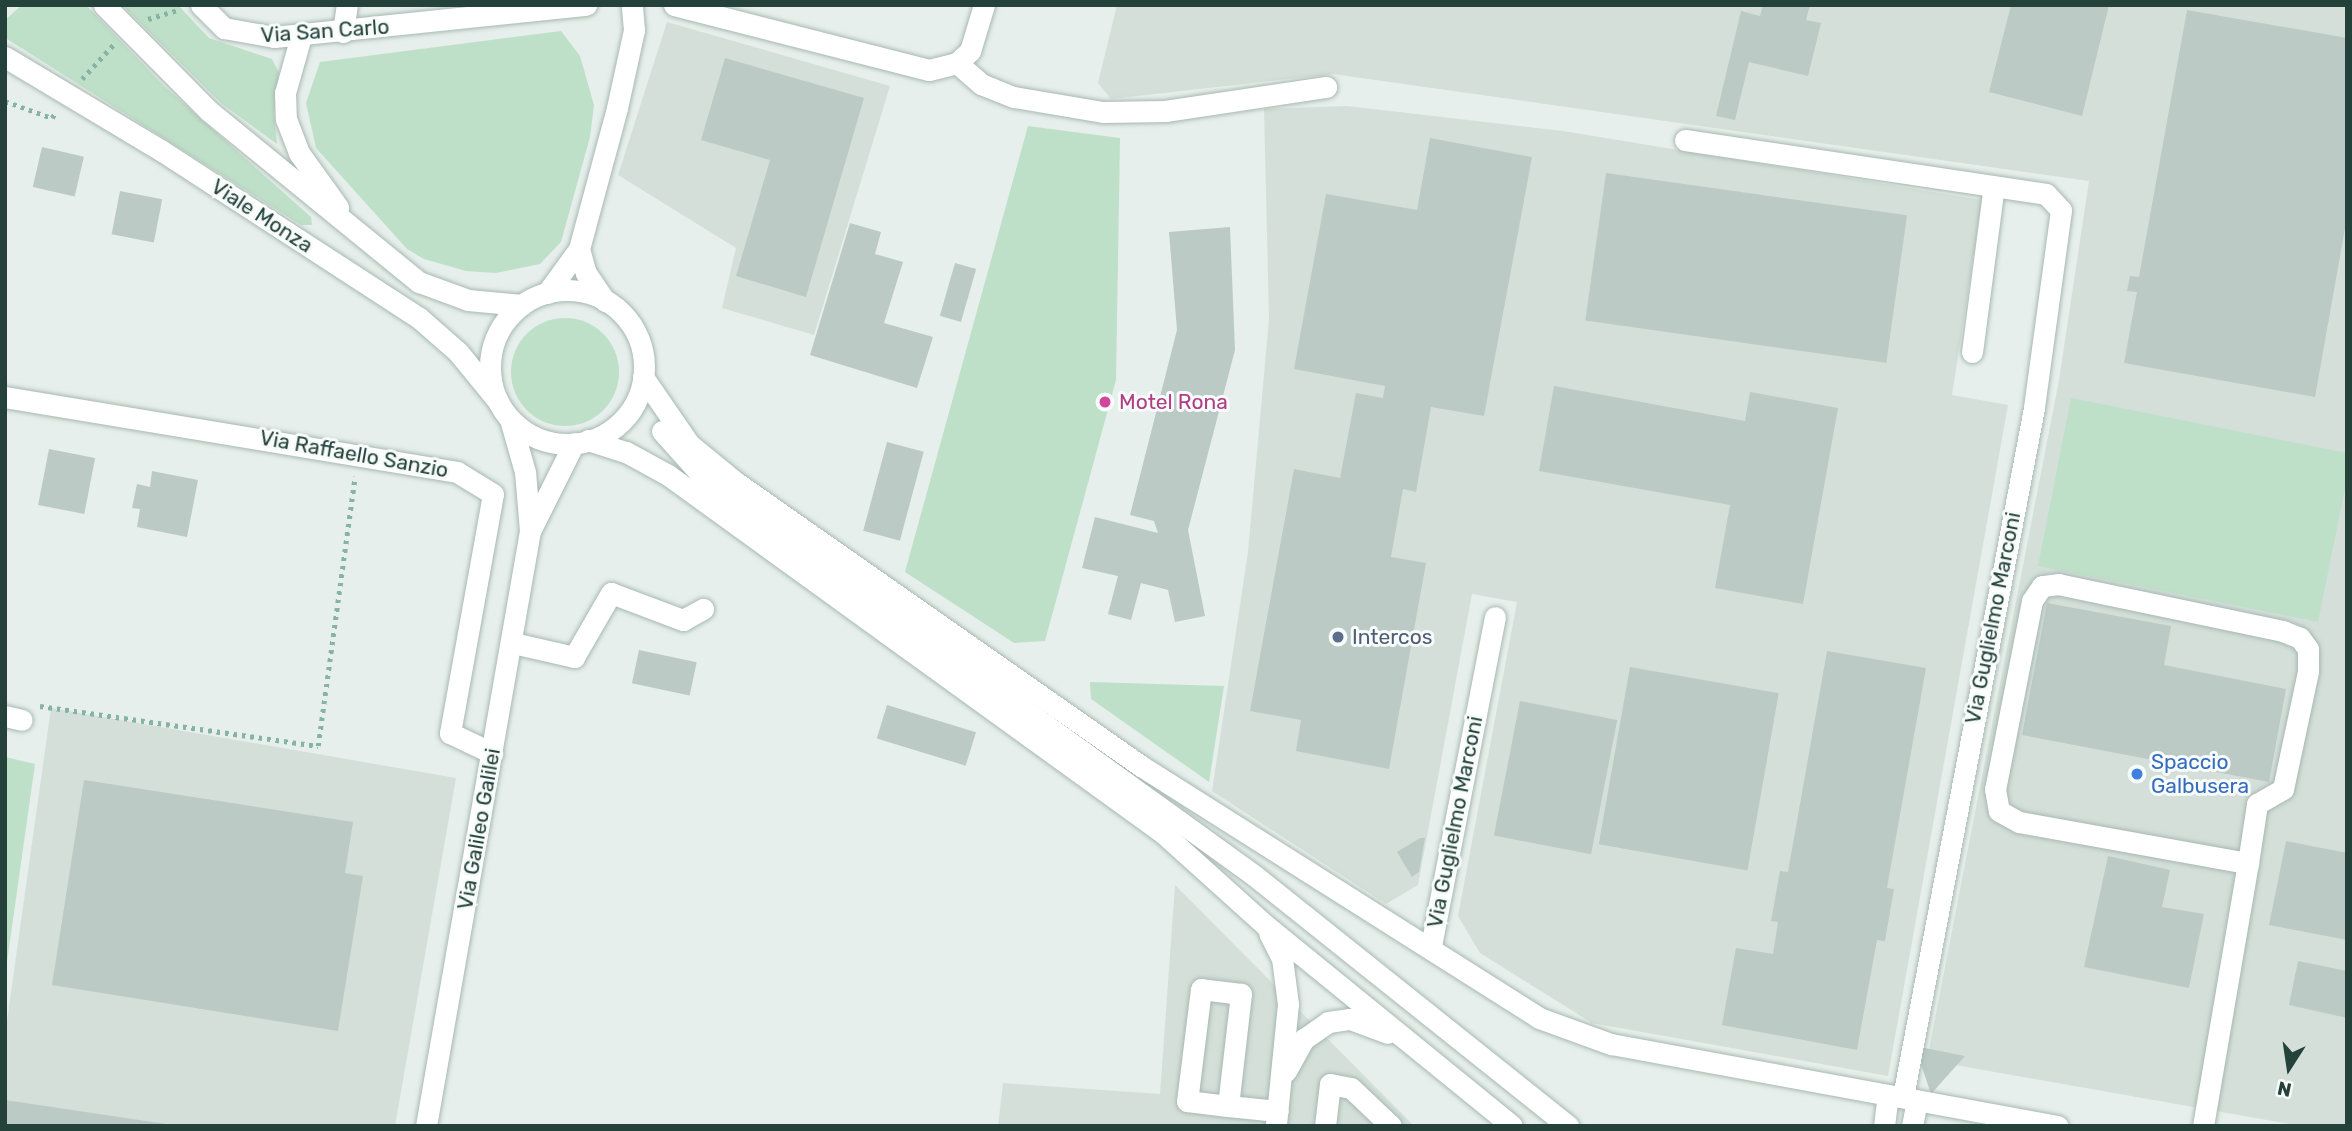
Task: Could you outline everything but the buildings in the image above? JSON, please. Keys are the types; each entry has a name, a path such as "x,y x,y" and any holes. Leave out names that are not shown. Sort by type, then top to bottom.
{"street":[{"name":"Viale Monza","path":"104,5 209,111 361,236 438,291 522,304"},
{"name":"Via San Carlo","path":"201,5 216,24 232,31 260,37 344,32 586,5"},
{"path":"344,32 347,5"},
{"path":"547,293 579,249 617,108 634,30 632,5"},
{"path":"674,5 915,68 936,69 957,62 972,47 984,5"},
{"path":"301,36 285,93 288,129 309,169 361,236"},
{"name":"Viale Monza","path":"5,57 68,94 418,317 458,352 498,401"},
{"path":"957,62 981,84 1014,97 1103,112 1165,111 1326,87"},
{"name":"Via Guglielmo Marconi","path":"1685,140 1994,186 2050,196 2059,204 2060,227 2034,408 1903,1097"},
{"path":"1972,352 1994,186"},
{"path":"579,249 586,273 606,301 635,332 641,383 672,446 705,480 1255,876 1568,1126"},
{"path":"606,301 573,290 547,293 522,304 503,324 491,350 491,378 498,401 510,419 540,438 581,442 626,452 679,483 1163,833 1265,925 1512,1126"},
{"path":"581,442 620,423 641,383"},
{"path":"641,383 689,444 734,481 1142,766 1431,946"},
{"name":"Via Raffaello Sanzio","path":"5,397 358,452 457,472 493,494 450,733 492,753"},
{"name":"Via Galileo Galilei","path":"426,1126 513,643 530,531 525,472 510,419"},
{"name":"Via Galileo Galilei","path":"530,531 581,442"},
{"path":"2203,1126 2248,863 2257,804 2283,789 2308,671 2304,643 2283,631 2059,584 2042,586 2032,601 1995,789 1998,811 2019,822 2248,863"},
{"path":"513,643 574,657 611,593 683,620 703,609"},
{"name":"Via Guglielmo Marconi","path":"1495,617 1431,946 1528,1011 1572,1032 1611,1044 2058,1126"},
{"path":"1228,1106 1241,994 1200,989 1187,1101 1228,1106 1277,1119 1287,991 1282,958 1265,925"},
{"path":"1281,1082 1304,1039 1328,1022 1350,1019 1407,1041"},
{"path":"1325,1126 1330,1084 1351,1088 1389,1125"},
{"path":"1884,1126 1903,1097"},
{"path":"1903,1097 1912,1126"}],"path":[{"path":"5,101 52,118 68,94 134,23 191,5"},
{"path":"14,718 26,704 317,746 358,452"}],"shaded area":[{"path":"1117,5 2347,5 2347,1126 2301,1126 1927,1060 2059,380 2089,181 1333,74 1111,99 1098,83"},
{"path":"667,22 890,86 814,335 722,308 736,248 618,175"},
{"path":"1347,106 1563,131 1982,200 1952,395 2008,405 1888,1076 1592,1023 1480,953 1458,916 1517,602 1472,594 1418,885 1386,904 1212,791 1248,552 1269,319 1264,109"},
{"path":"51,708 456,778 395,1126 5,1126 5,1035"},
{"path":"1175,885 1414,1126 998,1126 1003,1083 1160,1094"}],"green space":[{"path":"22,5 86,5 164,86 311,217 312,225 301,225 7,39 5,20"},
{"path":"122,5 178,5 209,38 272,59 279,73 274,113 277,144 221,103"},
{"path":"561,31 580,56 594,105 590,137 561,242 540,264 496,273 466,271 424,259 407,249 316,148 306,103 320,62"},
{"path":"1028,126 1120,138 1116,380 1045,641 1014,643 905,572"},
{"path":"565,318 586,322 603,334 615,351 619,372 615,393 603,410 586,422 565,426 544,422 527,410 515,393 511,372 515,351 527,334 544,322"},
{"path":"2071,398 2347,453 2347,479 2318,622 2038,566"},
{"path":"1090,682 1224,686 1209,782 1091,699"},
{"path":"5,757 35,764 5,976"}],"place":[{"name":"Motel Rona","path":"1105,402"},
{"name":"Intercos","path":"1338,637"},
{"name":"Spaccio Galbusera","path":"2137,774"}]}
